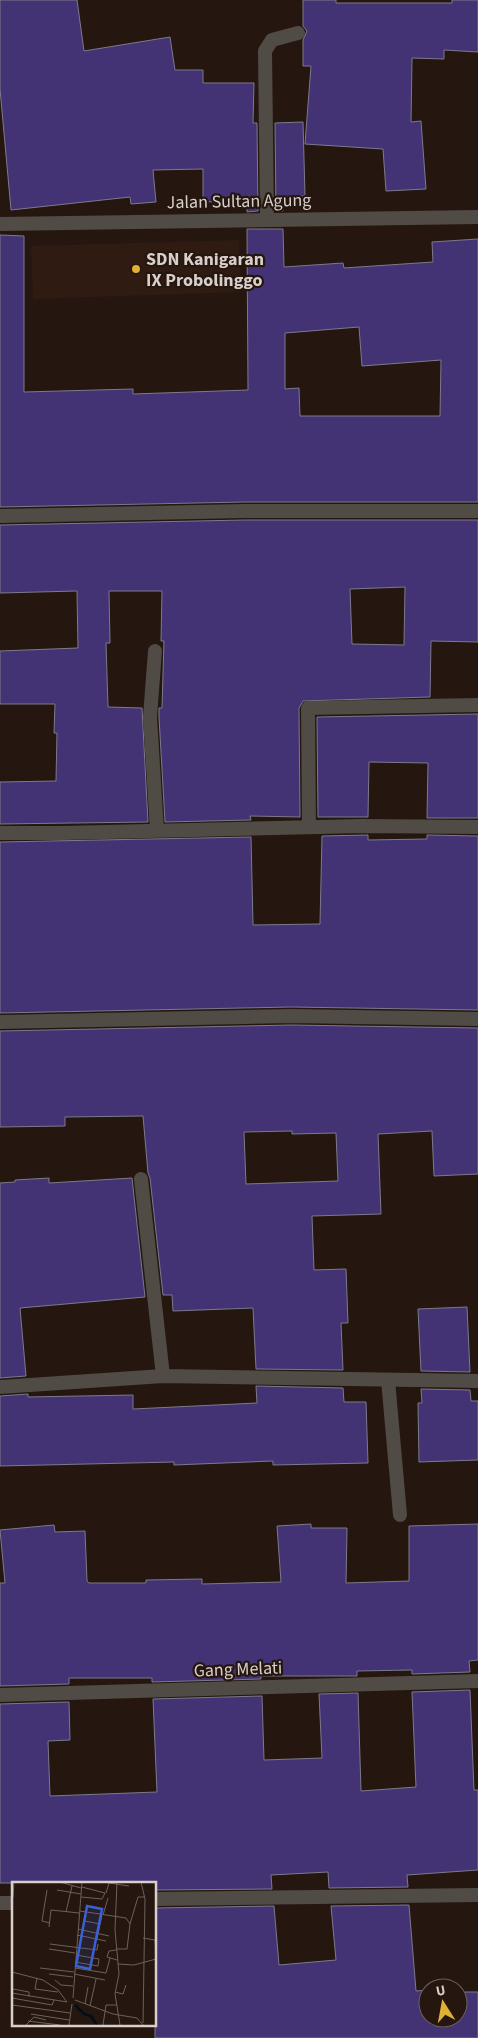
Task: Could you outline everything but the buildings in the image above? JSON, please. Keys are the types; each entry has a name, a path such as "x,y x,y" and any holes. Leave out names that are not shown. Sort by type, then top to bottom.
{"street":[{"path":"267,219 265,51 272,40 298,33"},
{"name":"Jalan Sultan Agung","path":"0,224 478,217"},
{"path":"0,516 245,511 478,512"},
{"path":"155,651 150,717 157,831"},
{"path":"309,827 308,708 478,705"},
{"path":"0,833 309,827 478,828"},
{"path":"0,1022 291,1016 478,1019"},
{"path":"141,1179 163,1376"},
{"path":"0,1387 163,1376 478,1381"},
{"path":"388,1380 400,1515"},
{"name":"Gang Melati","path":"0,1695 478,1682"},
{"path":"156,1899 478,1895"}],"shaded area":[{"name":"SDN Kanigaran IX Probolinggo","path":"239,240 241,292 33,299 31,246"}],"place":[{"name":"SDN Kanigaran IX Probolinggo","path":"136,269"}]}
